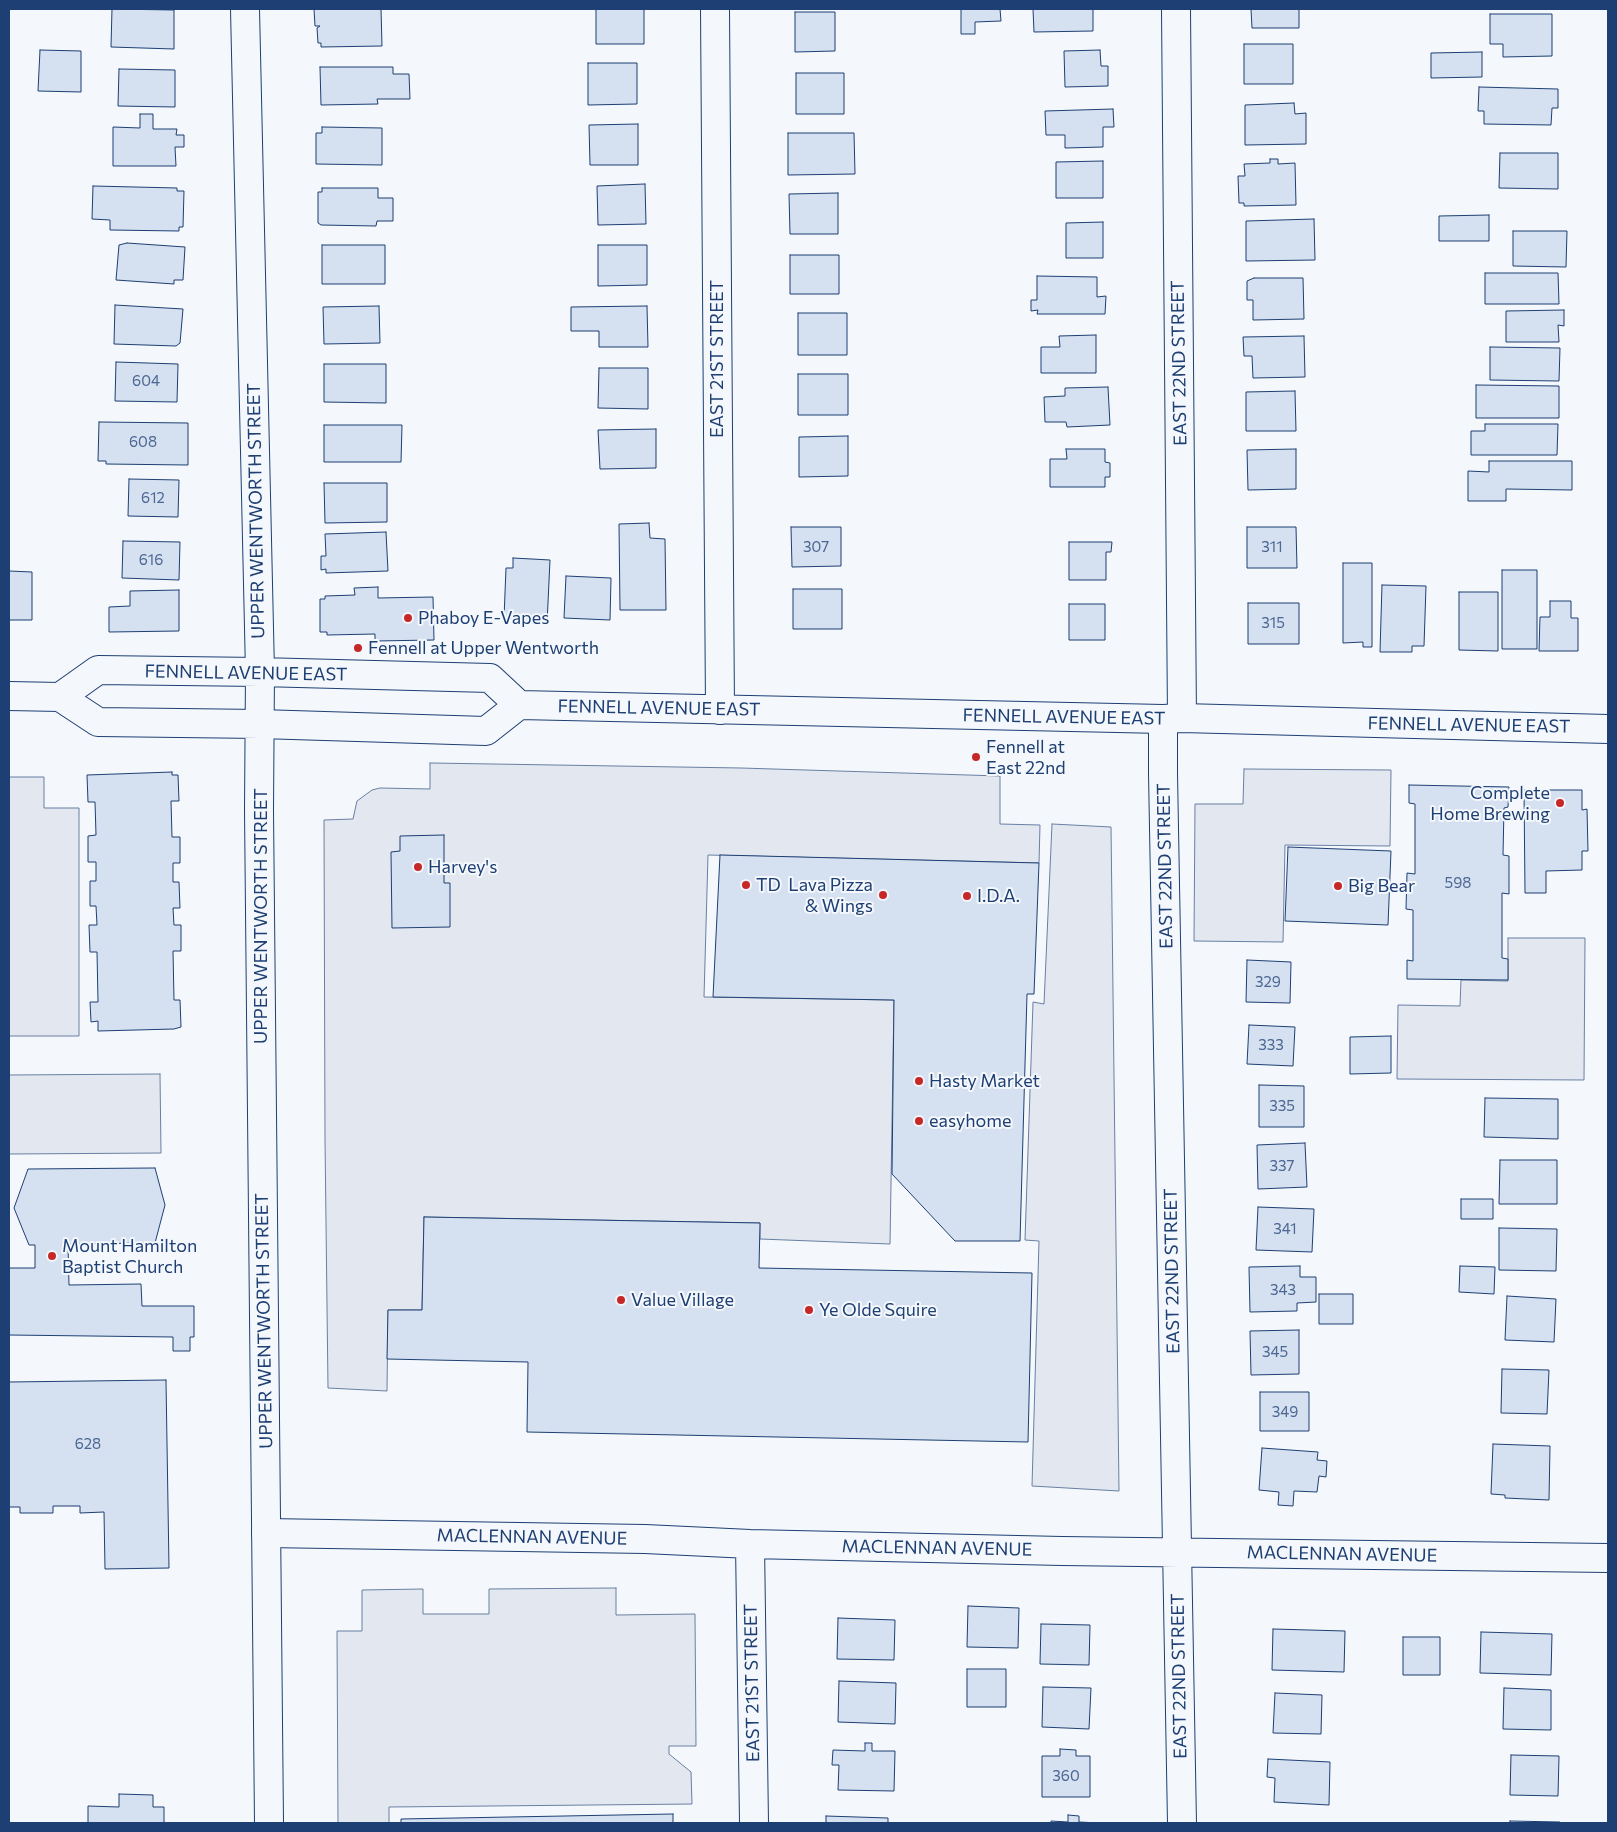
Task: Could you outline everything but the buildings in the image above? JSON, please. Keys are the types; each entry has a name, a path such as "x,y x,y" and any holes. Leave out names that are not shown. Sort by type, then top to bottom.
{"street":[{"name":"UPPER WENTWORTH STREET","path":"245,9 260,672 259,819 269,1823"},
{"name":"EAST 21ST STREET","path":"715,9 720,710"},
{"name":"EAST 22ND STREET","path":"1176,9 1172,719 1163,774 1182,1823"},
{"name":"FENNELL AVENUE EAST","path":"60,697 98,670 260,672 490,678 520,705 1608,729"},
{"path":"9,696 60,697 98,722 260,724 486,731 520,705"},
{"name":"MACLENNAN AVENUE","path":"266,1532 646,1539 750,1544 1062,1551 1608,1558"},
{"name":"EAST 21ST STREET","path":"750,1544 754,1823"}],"shaded area":[{"path":"430,763 741,768 1000,776 1000,824 1040,825 1039,863 708,855 704,997 894,1000 890,1244 760,1239 760,1223 424,1217 422,1310 388,1310 387,1391 328,1388 324,820 353,819 357,801 372,790 380,788 430,789"},
{"path":"1244,769 1391,770 1390,846 1285,845 1283,942 1194,941 1195,804 1243,804"},
{"path":"9,777 44,777 44,808 79,808 79,1036 9,1036"},
{"path":"1052,824 1111,827 1119,1491 1032,1486 1039,1241 1025,1240 1033,1002 1044,1004"},
{"path":"1508,938 1585,938 1584,1080 1397,1079 1398,1005 1460,1006 1461,980 1508,981"},
{"path":"160,1074 161,1153 9,1154 9,1075"},
{"path":"616,1588 616,1615 695,1614 696,1746 669,1746 669,1754 691,1772 692,1804 389,1807 389,1823 338,1823 337,1631 362,1631 362,1590 423,1589 423,1614 489,1614 489,1589"}],"place":[{"name":"Phaboy E-Vapes","path":"408,618"},
{"name":"Fennell at Upper Wentworth","path":"358,648"},
{"name":"Fennell at East 22nd","path":"976,757"},
{"name":"Complete Home Brewing","path":"1560,803"},
{"name":"Harvey's","path":"418,867"},
{"name":"TD","path":"746,885"},
{"name":"Big Bear","path":"1338,886"},
{"name":"Lava Pizza & Wings","path":"883,895"},
{"name":"I.D.A.","path":"967,896"},
{"name":"Hasty Market","path":"919,1081"},
{"name":"easyhome","path":"919,1121"},
{"name":"Mount Hamilton Baptist Church","path":"52,1256"},
{"name":"Value Village","path":"621,1300"},
{"name":"Ye Olde Squire","path":"809,1310"}]}
